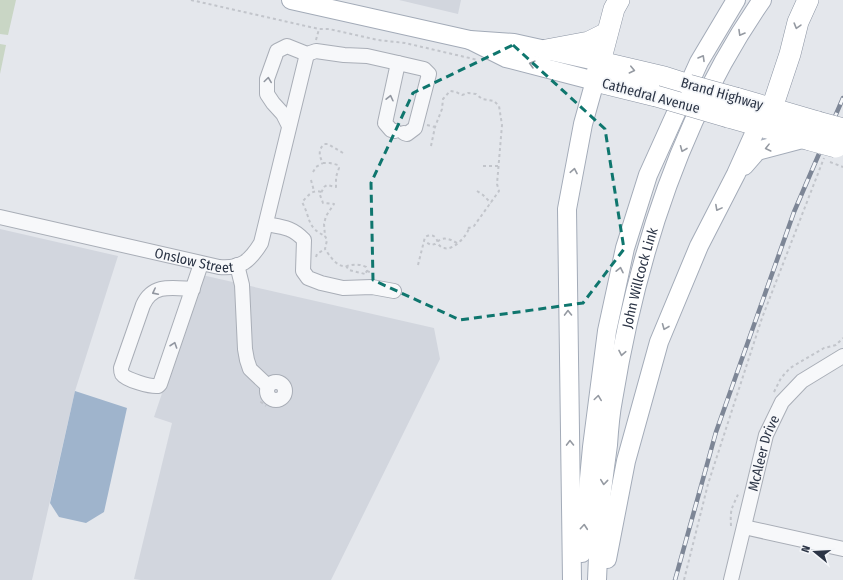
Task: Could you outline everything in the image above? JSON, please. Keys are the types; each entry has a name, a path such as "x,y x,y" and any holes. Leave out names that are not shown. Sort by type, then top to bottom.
{"highway":[{"path":"598,71 614,9 619,0"},
{"path":"758,125 771,108 775,99 790,54 798,22 808,0"},
{"path":"546,50 589,42 607,33"},
{"path":"790,54 791,99 795,110 810,129"},
{"name":"Cathedral Avenue","path":"598,71 660,86 732,108 758,125 810,129 836,145"},
{"name":"Brand Highway","path":"732,108 771,108 810,129"}],"main road":[{"name":"Cathedral Avenue","path":"291,0 470,40 514,43 546,50 598,71"},
{"name":"John Willcock Link","path":"580,580 592,447 606,338 625,248 648,175 699,62 736,0"},
{"name":"John Willcock Link","path":"597,580 600,510 613,400 630,310 657,213 693,124 719,70 762,0"},
{"name":"Cathedral Avenue","path":"470,40 506,58 569,74 598,71"},
{"path":"572,580 567,209 583,124 598,71"},
{"path":"569,74 578,88 582,104 583,124"},
{"path":"604,580 626,461 659,342 699,246 736,174 758,125"},
{"path":"736,174 757,151 810,129"}],"street":[{"path":"289,126 283,114 267,94 267,79 277,51 287,46 307,54 316,51 344,55 367,56 398,63 424,69 429,74 415,128 407,134 391,130 386,123 398,63"},
{"name":"Onslow Street","path":"0,217 201,264 230,268 243,264 252,256 261,243 307,54"},
{"path":"266,224 290,229 297,232 304,240 303,271 308,278 321,283 343,288 364,277 372,287 394,292"},
{"path":"193,289 157,289 148,296 143,305 121,368 121,373 125,377 150,386 158,386 160,384 193,289 201,264"},
{"path":"237,266 242,285 245,349 247,360 250,369 268,386"},
{"name":"McAleer Drive","path":"731,580 766,435 782,402 802,381 843,356"},
{"path":"744,527 843,550"}],"path":[{"path":"191,0 319,29 329,29 378,40 405,43 481,61"},
{"path":"316,41 319,29"},
{"path":"431,146 435,128 442,109 443,99 450,92 456,92 462,95 468,93 476,94 482,99 494,101 499,106 502,125 497,184 499,191 474,226 469,228 466,227"},
{"path":"427,125 435,128"},
{"path":"323,163 320,150 324,144 328,144 343,153"},
{"path":"836,145 843,167"},
{"path":"684,580 708,484 762,318 836,145"},
{"path":"313,172 316,167 323,163 338,165 339,168 336,177 336,187 338,190"},
{"path":"483,166 499,166"},
{"path":"311,180 314,192"},
{"path":"315,260 317,254 325,249 327,240 325,236 324,224 326,216 335,203 323,203 320,195 324,186 336,187"},
{"path":"321,192 316,190 302,202 313,229 325,236"},
{"path":"477,192 483,195 491,203"},
{"path":"418,265 425,237 428,235 434,236 438,241 438,244 443,248 450,249 468,234 469,228"},
{"path":"424,241 431,245 435,244 441,238 446,238 457,243"},
{"path":"325,249 338,264 346,266 350,264 361,265 366,267 364,277"},
{"path":"346,266 349,270 364,277"},
{"path":"364,277 372,273"},
{"path":"261,402 266,406"}],"highlighted area":[{"path":"513,45 605,129 624,249 583,303 460,320 373,280 371,183 413,93"}],"shaded area":[{"path":"399,0 461,0 458,14"},
{"path":"0,229 118,256 75,391 32,580 0,580"},
{"path":"202,275 434,328 440,359 331,580 134,579 172,423 154,417"}],"green space":[{"path":"0,0 16,0 8,35 0,34"},
{"path":"0,44 6,45 0,74"}],"water":[{"path":"75,391 127,408 104,512 86,523 59,517 50,503"}],"railway":[{"path":"675,580 716,432 794,212 843,98"}]}
